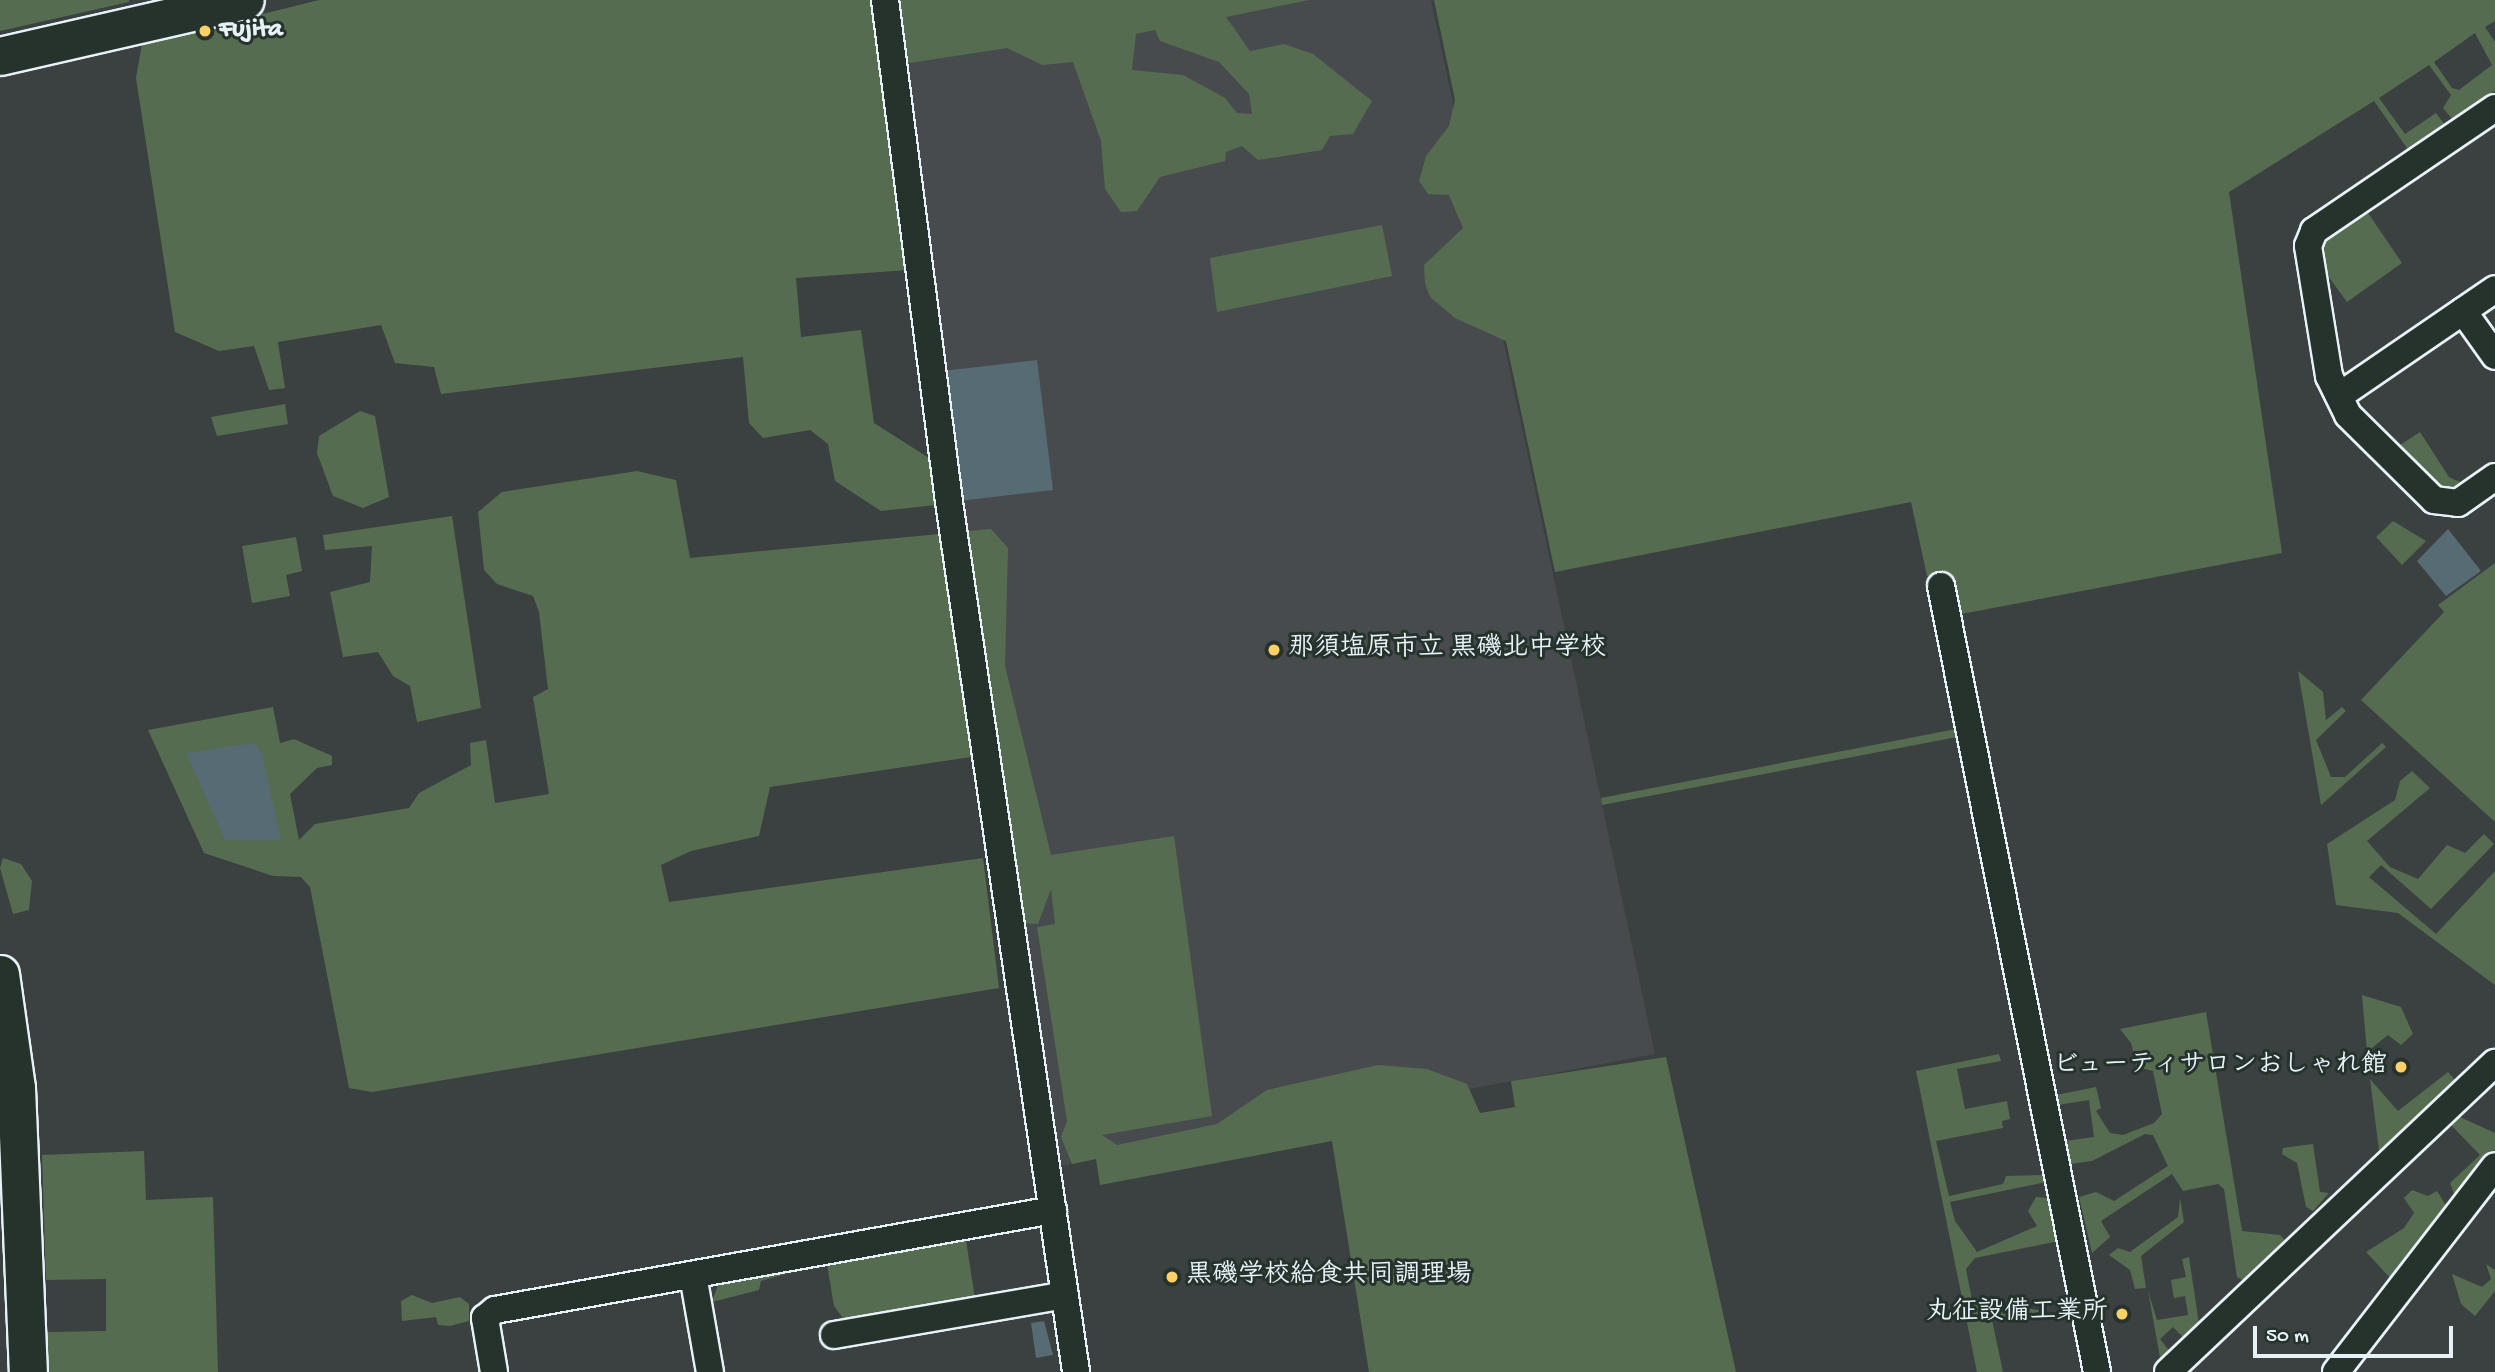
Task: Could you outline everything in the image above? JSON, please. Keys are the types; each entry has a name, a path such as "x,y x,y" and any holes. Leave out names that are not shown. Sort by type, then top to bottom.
{"street":[{"path":"0,56 245,0"},
{"path":"885,0 949,502 1076,1372"},
{"path":"2495,108 2314,231 2308,246 2329,376 2348,415 2434,500 2458,502 2495,477"},
{"path":"2339,396 2495,289"},
{"path":"2463,311 2495,356"},
{"path":"1941,586 2097,1372"},
{"path":"0,974 16,1088 28,1372"},
{"path":"2168,1372 2495,1063"},
{"path":"2336,1372 2495,1166"},
{"path":"494,1372 485,1318 495,1310 1053,1210"},
{"path":"693,1275 710,1372"},
{"path":"834,1335 1065,1295"}],"shaded area":[{"name":"那須塩原市立 黒磯北中学校","path":"1216,0 1431,0 1655,1054 1060,1166 956,502 904,57"}],"green space":[{"path":"0,0 129,0 129,2 0,31"},
{"path":"319,0 1309,0 1226,17 1250,51 1284,44 1313,54 1372,101 1353,134 1330,136 1322,150 1258,160 1242,146 1226,152 1225,161 1160,177 1137,211 1121,212 1105,189 1101,141 1073,62 1042,65 1007,48 884,67 908,270 796,278 801,337 861,330 874,423 929,458 936,505 881,511 835,481 828,444 810,430 763,438 749,423 743,357 441,394 434,367 395,363 381,325 278,342 285,388 269,390 254,346 219,351 175,332 136,78 142,44","holes":["1155,30 1160,41 1219,62 1249,94 1252,114 1237,113 1225,98 1183,75 1132,70 1136,34"]},
{"path":"1434,0 2495,0 2495,21 2485,27 2495,42 2495,91 2453,120 2443,108 2451,95 2429,65 2379,98 2405,134 2436,113 2445,125 2409,151 2374,101 2229,192 2282,553 1956,615 1944,580 1927,576 1911,502 1555,572 1506,341 1455,318 1430,297 1425,283 1424,265 1463,228 1449,195 1428,194 1419,181 1426,156 1449,126 1455,100","holes":["2475,33 2492,65 2459,90 2452,88 2434,62"]},
{"path":"2366,210 2402,263 2347,302 2325,272 2324,239"},
{"path":"1382,225 1392,276 1217,312 1210,258"},
{"path":"285,404 288,424 217,436 211,417"},
{"path":"360,411 375,416 389,497 363,508 333,496 317,453 319,436"},
{"path":"2420,432 2449,477 2460,482 2452,488 2432,488 2394,449"},
{"path":"637,471 676,480 690,558 991,529 1008,548 1005,666 1051,855 1174,836 1212,1116 1102,1135 1117,1145 1217,1124 1267,1090 1378,1065 1427,1069 1467,1084 1480,1113 1515,1107 1511,1081 1666,1057 1736,1372 1369,1372 1332,1141 1100,1185 1096,1159 1072,1164 1061,1137 1067,1121 1037,927 1055,924 1051,889 1038,924 1017,923 991,754 770,787 759,836 691,851 661,865 669,902 983,858 999,988 372,1092 349,1088 310,887 301,877 273,876 204,853 148,730 273,707 280,743 294,739 332,756 332,765 317,768 290,794 299,840 315,824 409,808 419,793 471,765 470,743 486,740 495,803 549,794 533,697 548,689 539,612 533,596 497,584 484,570 478,512 502,492"},
{"path":"452,516 481,708 417,722 410,686 393,676 378,652 343,657 330,592 370,582 372,546 325,550 323,535"},
{"path":"2393,521 2426,541 2402,565 2376,537"},
{"path":"296,537 302,571 286,575 290,596 252,603 242,546"},
{"path":"2495,563 2495,822 2361,700 2444,612 2438,605"},
{"path":"2298,671 2323,692 2326,720 2342,707 2346,711 2316,740 2331,777 2345,777 2382,743 2386,747 2321,805"},
{"path":"1956,729 1957,737 1602,805 1601,798"},
{"path":"2412,771 2430,788 2367,841 2390,867 2418,879 2447,845 2465,853 2484,834 2494,844 2431,909 2381,865 2369,877 2436,934 2495,871 2495,985 2398,913 2336,905 2327,844 2395,800 2400,781"},
{"path":"3,858 21,864 32,881 29,910 13,914 0,868"},
{"path":"2362,995 2401,1007 2413,1034 2401,1045 2388,1035 2367,1052"},
{"path":"2206,1012 2242,1231 2280,1235 2286,1241 2244,1281 2237,1277 2224,1189 2218,1184 2183,1191 2172,1174 2101,1221 2110,1237 2092,1253 2079,1197 2096,1192 2114,1201 2168,1166 2153,1135 2145,1134 2092,1161 2070,1164 2065,1141 2094,1137 2089,1100 2058,1105 2056,1095 2096,1087 2101,1108 2096,1111 2110,1133 2123,1135 2154,1123 2162,1114 2153,1071 2137,1067 2131,1043 2120,1029"},
{"path":"1999,1054 2001,1061 1957,1069 1965,1109 2007,1101 2010,1119 2002,1121 2003,1128 1936,1141 1949,1196 2003,1184 2006,1176 2045,1175 2046,1182 1950,1202 1955,1221 1977,1252 2037,1226 2028,1211 2036,1197 2049,1198 2059,1241 1975,1258 1966,1269 1972,1300 2044,1311 1992,1320 2003,1372 1977,1372 1916,1071"},
{"path":"2448,1072 2456,1081 2379,1151 2370,1079 2398,1111"},
{"path":"2460,1117 2495,1133 2495,1149 2456,1200 2450,1183 2480,1155 2451,1125"},
{"path":"2313,1144 2320,1192 2329,1193 2313,1211 2306,1207 2297,1163 2282,1154 2283,1148"},
{"path":"144,1151 146,1200 213,1197 218,1372 49,1372 47,1332 106,1331 106,1279 46,1280 42,1155"},
{"path":"2412,1190 2428,1196 2437,1191 2448,1209 2393,1281 2366,1252 2404,1228 2414,1213 2404,1198"},
{"path":"2180,1198 2184,1222 2141,1256 2146,1288 2135,1289 2130,1270 2109,1255 2118,1248 2130,1252 2178,1217"},
{"path":"966,1240 975,1299 846,1322 834,1306 827,1264"},
{"path":"2189,1257 2199,1324 2185,1339 2173,1327 2160,1339 2171,1353 2161,1363 2148,1291 2157,1320 2188,1315 2185,1296 2174,1298 2171,1280 2186,1277 2182,1259"},
{"path":"2486,1264 2495,1270 2495,1291 2475,1316 2461,1304 2452,1274 2482,1287 2491,1279"},
{"path":"798,1270 761,1281 759,1290 712,1302 718,1285"},
{"path":"412,1295 432,1303 460,1297 469,1304 469,1321 450,1326 438,1325 436,1317 402,1321 401,1301"}],"water":[{"path":"1037,360 1053,490 959,501 943,371"},
{"path":"2448,529 2481,571 2446,596 2417,561"},
{"path":"254,743 262,754 281,840 225,840 186,753"},
{"path":"1044,1321 1053,1355 1036,1358 1031,1323"}],"place":[{"name":"Fujita","path":"205,31"},
{"name":"那須塩原市立 黒磯北中学校","path":"1274,650"},
{"name":"ビューティサロンおしゃれ館","path":"2401,1067"},
{"name":"黒磯学校給食共同調理場","path":"1172,1277"},
{"name":"丸征設備工業所","path":"2122,1314"}]}
